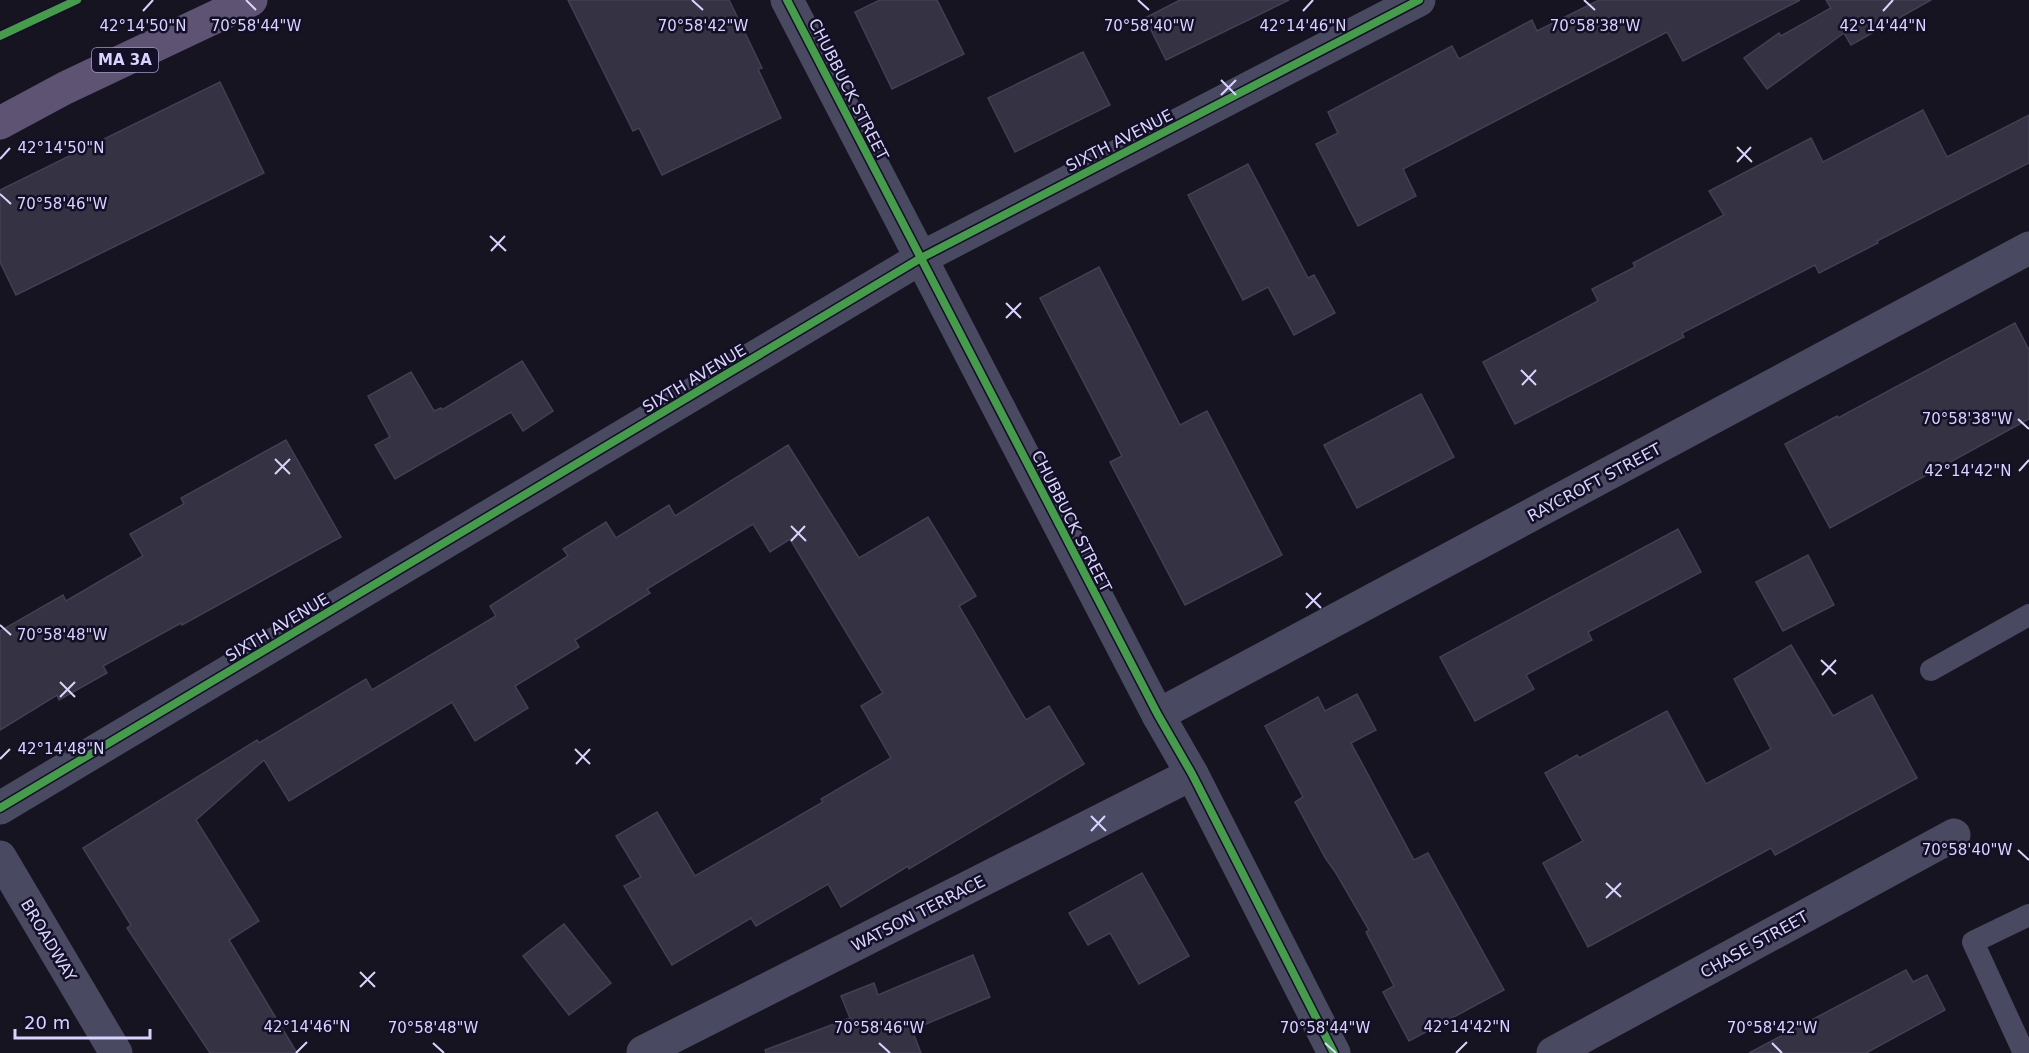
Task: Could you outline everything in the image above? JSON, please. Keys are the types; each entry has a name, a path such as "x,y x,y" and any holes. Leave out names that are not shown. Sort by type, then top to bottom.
{"main road":[{"name":"MA 3A","path":"0,123 65,88 251,0"}],"street":[{"name":"CHUBBUCK STREET","path":"787,0 1158,715 1192,774 1334,1053"},
{"name":"SIXTH AVENUE","path":"0,808 921,258 1419,0"},
{"name":"RAYCROFT STREET","path":"1158,715 2029,248"},
{"name":"WATSON TERRACE","path":"643,1052 1192,774"},
{"name":"CHASE STREET","path":"1553,1053 1954,835"},
{"name":"BROADWAY","path":"0,857 116,1053"}],"lane":[{"path":"1930,670 2029,615"},
{"path":"2024,1053 1973,942 2029,915"}],"building":[{"path":"568,0 729,0 762,68 758,69 781,118 662,175 639,128 633,131"},
{"path":"880,0 937,0 964,54 892,89 855,12"},
{"path":"1180,0 1289,0 1166,60 1145,18"},
{"path":"1599,0 1800,0 1683,61 1667,32 1403,169 1416,196 1358,226 1316,144 1338,133 1328,112 1452,46 1459,59 1532,20 1537,31"},
{"path":"1826,0 1931,0 1851,45 1844,33 1767,89 1744,58 1779,33 1781,36 1831,8"},
{"path":"1083,52 1110,105 1015,152 988,98"},
{"path":"220,82 264,173 16,295 0,262 0,190"},
{"path":"1923,110 1947,157 2029,115 2029,163 1819,273 1815,265 1682,333 1684,337 1515,424 1483,362 1598,301 1592,289 1635,267 1633,263 1724,215 1709,191 1811,138 1823,162"},
{"path":"1248,164 1308,278 1314,275 1335,313 1294,335 1268,287 1243,300 1188,195"},
{"path":"1099,267 1180,425 1207,411 1282,555 1185,605 1110,462 1122,456 1040,298"},
{"path":"2015,323 2029,350 2029,419 1830,528 1785,444"},
{"path":"522,361 553,411 523,431 511,412 395,479 375,445 390,437 368,396 411,372 434,411 441,408 442,410"},
{"path":"1421,394 1454,457 1357,508 1324,445"},
{"path":"286,440 341,537 103,666 107,673 59,700 57,695 0,730 0,631 63,595 66,601 143,556 130,534 184,504 181,498"},
{"path":"788,445 859,558 928,517 976,596 959,606 1026,720 1049,706 1084,764 841,907 828,884 756,926 751,918 672,965 624,886 641,877 616,836 657,812 695,876 823,802 821,799 891,758 861,706 883,693 790,539 770,552 753,524 647,589 650,593 575,640 579,647 515,686 528,708 475,741 452,702 289,801 264,760 196,820 259,921 229,940 297,1053 210,1053 127,928 131,925 83,848 257,740 259,743 366,679 372,690 496,616 490,606 568,556 563,549 606,522 616,538 669,505 675,516"},
{"path":"1678,529 1701,572 1588,632 1592,640 1526,675 1534,689 1475,721 1440,657"},
{"path":"1808,555 1834,605 1783,631 1756,582"},
{"path":"1791,645 1833,716 1872,695 1917,778 1775,855 1771,848 1588,947 1543,863 1583,841 1545,773 1577,755 1579,758 1667,711 1706,784 1771,749 1734,679"},
{"path":"1357,694 1376,730 1351,743 1414,860 1428,853 1504,990 1409,1041 1383,992 1394,986 1366,932 1369,930 1295,802 1303,797 1265,726 1318,697 1325,711"},
{"path":"1142,873 1189,956 1139,984 1110,933 1088,945 1069,913"},
{"path":"564,924 611,983 569,1015 523,956"},
{"path":"973,955 990,997 912,1030 921,1053 766,1053 765,1050 850,1018 841,996 874,983 878,995"},
{"path":"1906,970 1913,982 1927,975 1945,1010 1866,1053 1749,1053"}],"cycle path":[{"path":"0,36 77,0"},
{"path":"787,0 1158,715 1192,774 1334,1053"},
{"path":"0,808 921,258 1419,0"}]}
